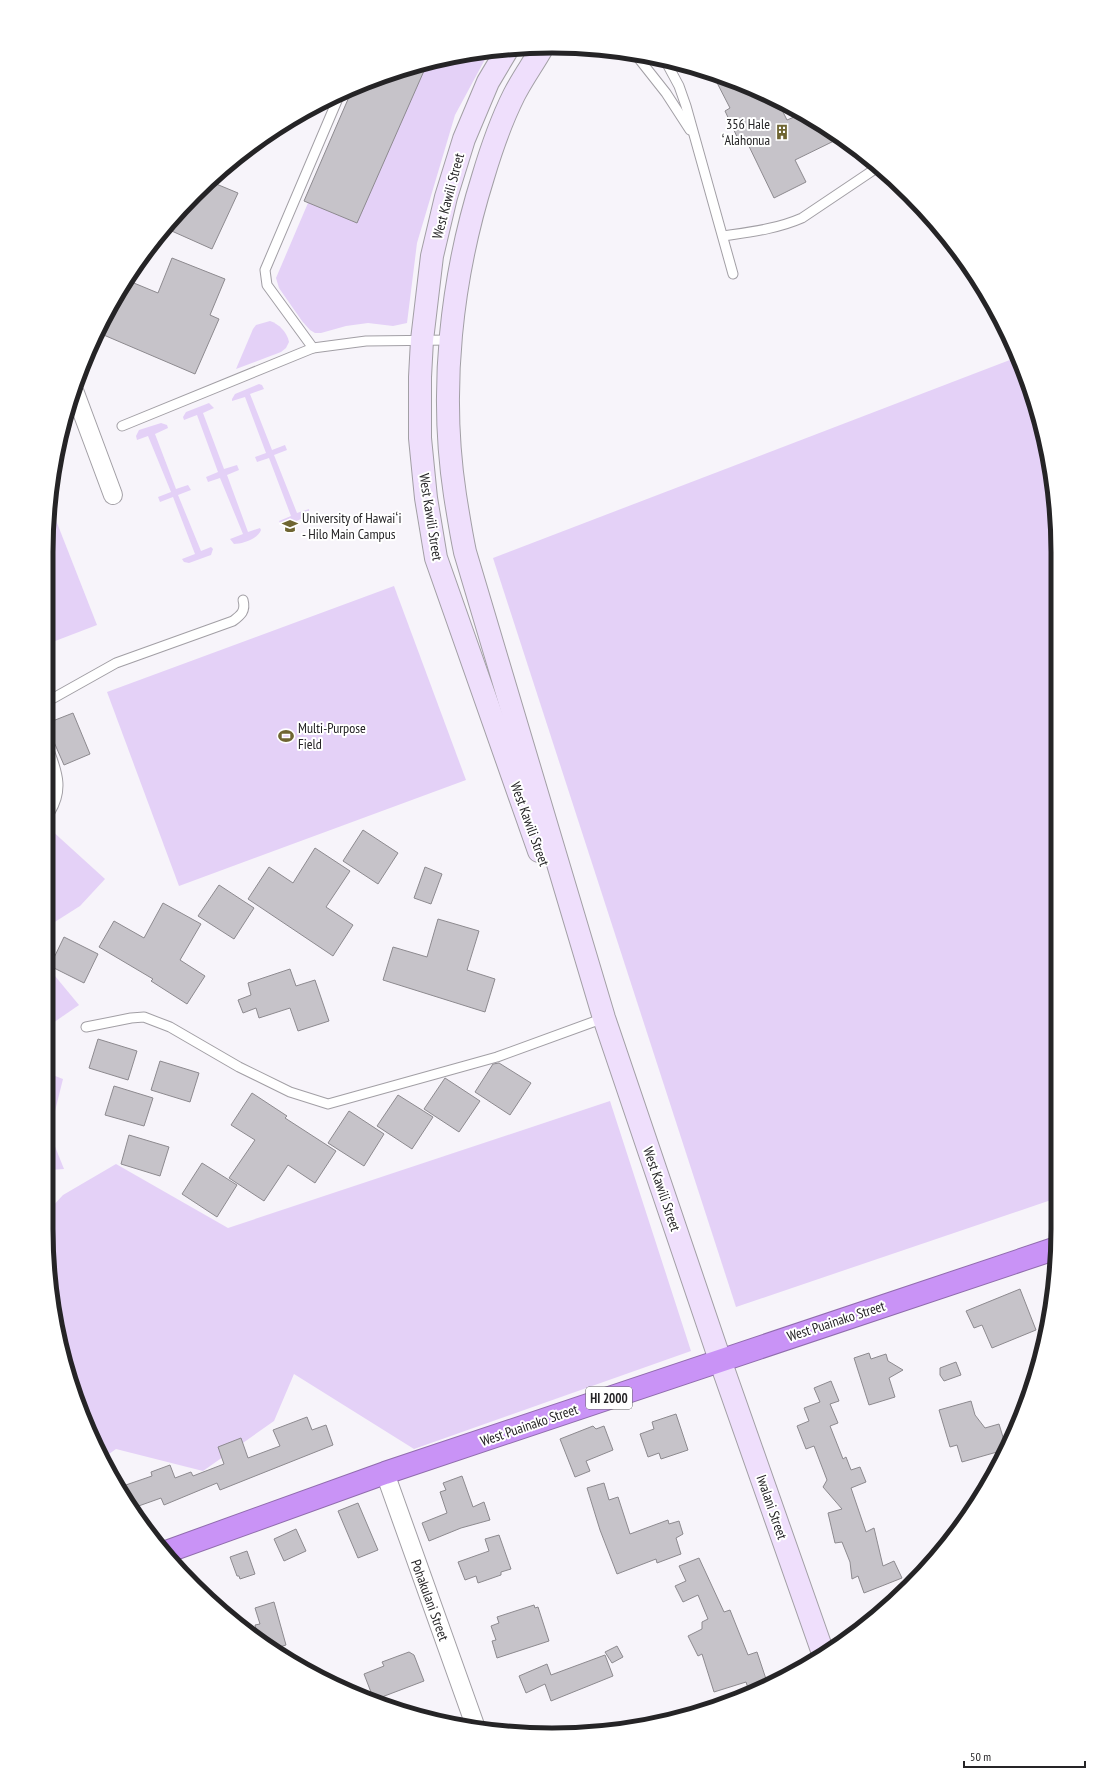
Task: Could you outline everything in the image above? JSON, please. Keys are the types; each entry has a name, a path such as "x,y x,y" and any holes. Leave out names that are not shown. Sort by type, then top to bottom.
{"highway":[{"name":"West Puainako Street","path":"171,1550 385,1473 1050,1250"}],"street":[{"name":"West Kawili Street","path":"539,53 514,95 492,149 474,205 461,262 451,340 448,378 449,436 455,494 465,552 604,1018 720,1360"},
{"name":"West Kawili Street","path":"504,55 485,89 464,139 446,197 432,256 422,340 420,377 420,438 426,498 436,558 539,851 604,1018"},
{"path":"77,399 113,495"},
{"name":"Iwalani Street","path":"720,1360 821,1649"},
{"name":"Pohakulani Street","path":"385,1473 474,1722"}],"lane":[{"path":"640,61 666,93 695,138"},
{"path":"669,67 678,86 695,138 733,274"},
{"path":"313,348 267,285 265,270 337,102"},
{"path":"723,236 774,228 793,222 802,218 873,170"},
{"path":"122,426 313,348 366,341 451,340"},
{"path":"53,698 116,663 233,621 242,614 244,606 243,600"},
{"path":"53,763 59,783 58,794 53,805"},
{"path":"86,1027 131,1018 144,1017 170,1027 239,1067 290,1092 328,1104 497,1057 604,1018"}],"shaded area":[{"path":"486,57 455,115 417,243 407,323 393,326 368,323 315,333 302,321 279,288 276,278 355,94 392,79 423,70"},
{"path":"270,321 279,326 286,335 289,342 286,348 281,352 236,369 253,329 256,325"},
{"path":"1012,359 1025,392 1034,423 1047,487 1050,519 1051,1200 736,1307 493,558"},
{"path":"259,384 262,385 264,389 250,394 272,450 285,445 287,450 274,455 297,513 309,509 309,513 307,515 292,522 280,523 279,521 291,516 269,458 257,462 255,457 266,453 245,397 232,401 235,394"},
{"path":"209,403 214,408 203,413 224,469 237,465 239,470 227,475 248,532 260,528 261,530 257,536 241,543 234,544 230,539 243,534 220,478 208,482 206,477 218,472 197,415 184,420 183,417 186,412"},
{"path":"161,423 167,425 168,428 155,434 176,489 188,485 191,490 178,495 201,551 211,547 213,549 211,555 189,563 184,562 182,559 195,554 173,497 160,502 158,497 171,492 148,436 137,440 136,436 139,430"},
{"path":"54,516 97,625 53,642"},
{"name":"Multi-Purpose Field","path":"394,586 466,780 179,886 107,692"},
{"path":"53,832 105,879 80,906 53,923"},
{"path":"53,974 79,1005 53,1023"},
{"path":"53,1075 63,1079 53,1119"},
{"path":"610,1101 691,1351 414,1449 294,1374 274,1421 203,1471 116,1449 107,1455 79,1389 63,1326 57,1294 54,1262 53,1206 63,1195 116,1164 228,1228"},
{"path":"53,1142 64,1169 53,1170"}],"building":[{"path":"425,70 357,223 304,201 349,96 392,79"},
{"name":"356 Hale ʻAlahonua","path":"716,80 773,104 781,109 787,120 795,116 834,141 795,160 806,182 774,198 745,138 739,141 725,111 730,108"},
{"path":"216,184 238,193 212,249 171,231 199,199"},
{"path":"172,258 225,279 210,315 219,319 195,374 102,334 132,282 158,293"},
{"path":"73,713 90,754 64,765 53,740 53,721"},
{"path":"363,830 398,853 378,884 343,861"},
{"path":"315,848 350,871 326,907 353,925 333,956 248,899 269,867 293,883"},
{"path":"425,867 442,874 431,904 414,898"},
{"path":"219,885 254,908 234,939 198,916"},
{"path":"163,903 201,924 180,960 205,976 187,1004 151,981 153,979 99,947 114,921 144,938"},
{"path":"438,919 479,931 467,970 495,979 485,1012 383,980 393,947 427,957"},
{"path":"64,937 98,954 84,983 53,968 53,960"},
{"path":"290,969 296,986 315,980 329,1021 298,1031 290,1008 259,1018 256,1008 243,1013 238,1000 251,995 248,983"},
{"path":"98,1039 137,1051 128,1080 89,1068"},
{"path":"160,1061 199,1073 190,1102 151,1090"},
{"path":"499,1063 531,1083 510,1115 475,1092 493,1064"},
{"path":"445,1078 480,1101 459,1132 424,1109"},
{"path":"114,1086 153,1098 144,1126 105,1115"},
{"path":"252,1093 287,1116 285,1118 336,1151 315,1183 288,1165 264,1201 229,1178 255,1140 231,1125"},
{"path":"398,1095 433,1117 412,1149 377,1126"},
{"path":"349,1111 384,1134 364,1166 328,1143"},
{"path":"129,1135 169,1147 160,1176 121,1164"},
{"path":"202,1163 237,1185 217,1217 182,1194"},
{"path":"1020,1289 1036,1330 992,1348 982,1325 974,1328 966,1311"},
{"path":"869,1353 871,1359 886,1354 888,1361 903,1370 889,1378 895,1397 869,1405 854,1358"},
{"path":"956,1362 961,1375 944,1381 940,1375 940,1368"},
{"path":"831,1381 839,1401 830,1404 838,1423 830,1426 843,1459 846,1457 851,1470 860,1467 866,1482 851,1488 866,1532 874,1528 883,1566 894,1561 902,1578 864,1593 858,1576 852,1579 850,1562 842,1542 835,1543 828,1513 842,1509 823,1487 827,1480 814,1446 806,1449 797,1426 809,1421 804,1408 820,1402 814,1388"},
{"path":"971,1401 975,1415 985,1428 999,1424 1004,1441 999,1451 962,1462 957,1445 950,1447 939,1410"},
{"path":"676,1414 688,1450 661,1459 659,1453 648,1457 640,1434 654,1429 652,1422"},
{"path":"307,1417 312,1430 326,1425 333,1445 220,1490 217,1483 164,1505 161,1498 137,1506 125,1485 152,1476 151,1472 170,1465 175,1478 191,1472 193,1476 224,1464 218,1447 241,1438 248,1458 280,1446 273,1430"},
{"path":"593,1426 596,1429 604,1426 613,1450 586,1461 590,1471 575,1477 560,1439"},
{"path":"462,1476 473,1507 484,1502 490,1520 461,1528 429,1541 422,1523 447,1513 440,1492 446,1490 443,1483"},
{"path":"604,1483 609,1500 618,1497 630,1534 668,1520 669,1524 679,1521 683,1534 676,1538 681,1554 657,1563 656,1559 617,1574 600,1530 587,1488"},
{"path":"358,1503 378,1550 358,1558 338,1511"},
{"path":"296,1529 306,1551 284,1561 274,1539"},
{"path":"499,1535 511,1569 501,1572 501,1575 478,1583 476,1576 465,1580 458,1562 489,1551 485,1539"},
{"path":"247,1551 255,1574 240,1579 239,1576 237,1576 230,1557"},
{"path":"699,1558 724,1612 730,1610 748,1655 757,1652 766,1680 748,1688 746,1682 714,1692 702,1654 698,1656 688,1636 702,1629 702,1622 708,1619 698,1595 683,1602 675,1586 686,1581 679,1566"},
{"path":"274,1602 286,1645 280,1647 257,1631 255,1625 260,1624 255,1608"},
{"path":"534,1605 535,1608 538,1607 549,1641 497,1658 492,1641 496,1640 491,1626 499,1623 497,1617"},
{"path":"617,1646 623,1657 612,1663 605,1652"},
{"path":"409,1652 414,1655 424,1681 380,1698 372,1694 364,1674 384,1666 382,1662"},
{"path":"605,1655 613,1676 551,1701 545,1684 526,1693 519,1676 547,1664 551,1675"}],"place":[{"name":"356 Hale ʻAlahonua","path":"782,132"},
{"name":"University of Hawaiʻi - Hilo Main Campus","path":"290,526"},
{"name":"Multi-Purpose Field","path":"286,736"}]}
